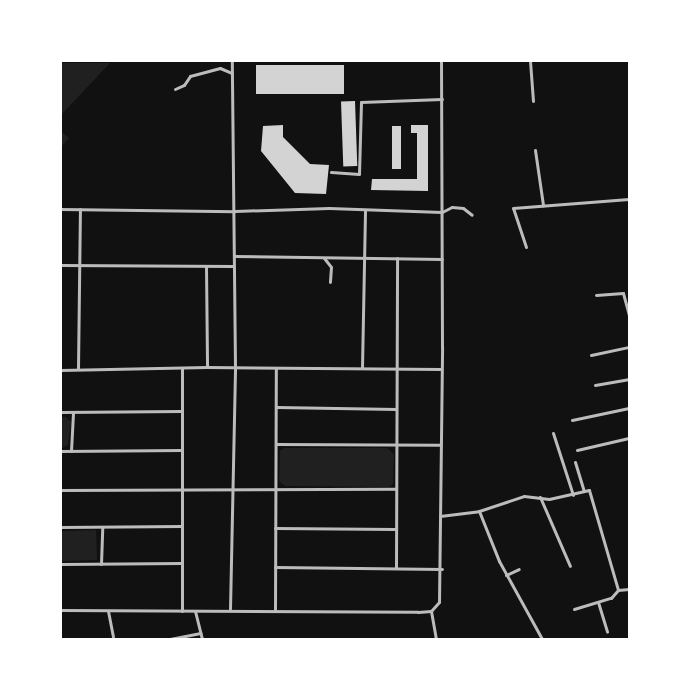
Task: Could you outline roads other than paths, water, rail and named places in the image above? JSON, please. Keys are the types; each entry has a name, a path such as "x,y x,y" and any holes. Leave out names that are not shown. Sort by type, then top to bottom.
{"street":[{"path":"230,609 235,367 233,266 235,211 232,61"},
{"path":"436,639 433,610 439,602 442,569 440,445 442,99 441,61 437,61"},
{"path":"530,61 533,101"},
{"path":"175,89 184,85 190,76 220,68 232,73"},
{"path":"331,172 360,174 361,102 442,99"},
{"path":"536,150 543,205"},
{"path":"526,247 513,208 629,199"},
{"path":"61,208 442,212 452,207 463,208 472,214"},
{"path":"78,369 78,265 80,209"},
{"path":"362,368 362,258 365,210"},
{"path":"234,256 442,259"},
{"path":"324,258 331,267 330,282"},
{"path":"396,568 397,258"},
{"path":"61,265 233,266"},
{"path":"206,266 207,367"},
{"path":"596,295 623,293 629,315"},
{"path":"592,355 629,347"},
{"path":"61,370 207,367 276,369 441,369"},
{"path":"182,368 182,611"},
{"path":"275,610 276,369"},
{"path":"595,386 629,379"},
{"path":"276,407 396,409"},
{"path":"572,420 629,408"},
{"path":"61,412 182,411"},
{"path":"71,451 73,412"},
{"path":"552,433 573,495"},
{"path":"577,450 629,438"},
{"path":"276,444 397,446 440,445"},
{"path":"61,451 182,450"},
{"path":"575,462 584,491"},
{"path":"61,490 396,489"},
{"path":"440,516 479,511 524,496 549,499 573,495 589,490 618,590"},
{"path":"540,497 570,566"},
{"path":"479,511 506,575 542,639"},
{"path":"61,527 182,526"},
{"path":"101,564 102,527"},
{"path":"275,528 396,529"},
{"path":"61,564 182,564"},
{"path":"275,567 442,569"},
{"path":"506,575 519,569"},
{"path":"574,609 611,598 618,590 629,589"},
{"path":"598,602 607,632"},
{"path":"61,610 433,610"},
{"path":"108,610 113,637"},
{"path":"195,611 202,639"},
{"path":"170,639 200,633"}]}
